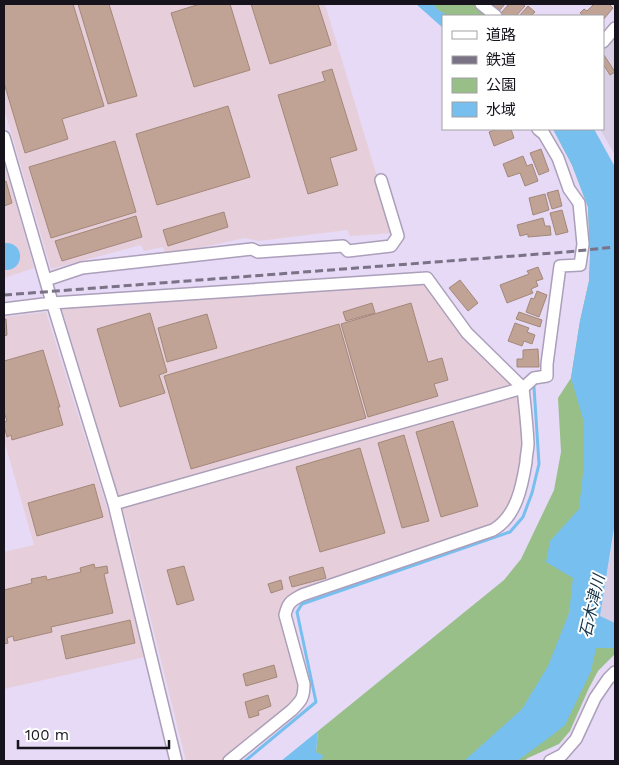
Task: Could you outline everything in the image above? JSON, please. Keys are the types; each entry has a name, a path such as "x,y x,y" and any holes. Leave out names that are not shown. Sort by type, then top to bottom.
{"street":[{"path":"481,4 495,15"},
{"path":"604,41 615,28"},
{"path":"114,504 523,388 534,378 547,376 560,266 580,265 583,244 579,204 569,189 558,158 544,134 539,130"},
{"path":"4,137 52,303 114,504 176,761"},
{"path":"46,280 82,268 252,249 258,252 343,246 348,251 391,246 398,236 381,180"},
{"path":"4,309 52,303 426,278 467,333 523,388 528,444 523,482 507,519 493,530 302,595 291,601 287,606 285,615 304,684 304,694 300,702 292,710 229,761"},
{"path":"550,761 562,755 576,739 595,698 615,672"}],"shaded area":[{"path":"4,4 325,4 394,233 350,236 347,230 259,241 245,238 166,255 163,247 144,251 141,245 51,269 4,108"},
{"path":"615,34 615,155 601,130 604,130 604,48"},
{"path":"4,162 34,268 4,278"},
{"path":"427,282 519,388 526,444 519,483 507,514 493,526 287,599 301,690 296,701 222,761 186,761 127,524 61,306"},
{"path":"46,312 113,527 145,657 4,689 4,552 34,545 4,440 4,317"},
{"path":"615,526 615,623 600,616"}],"green space":[{"path":"433,4 473,4 487,15 445,15"},
{"path":"554,130 607,208 591,491 555,691 481,761 304,761 316,752 318,731 504,580 521,559 554,490 561,452 558,398 571,378 580,321 589,281 588,207 572,165"},
{"path":"615,623 615,654 598,671 570,731 559,744 524,761 502,761"}],"water":[{"path":"416,4 434,4 438,10 447,15 442,15 442,27"},
{"name":"石木津川","path":"554,130 595,130 615,167 615,522 600,616 615,623 615,648 596,648 591,671 565,725 550,737 517,761 464,761 522,709 548,666 569,613 573,578 546,562 550,541 579,509 584,464 583,419 571,378 580,321 589,281 590,256 588,207 572,165"},
{"path":"4,243 16,247 20,256 16,266 4,270"},
{"path":"318,731 316,752 324,756 319,761 281,761"}],"building":[{"path":"4,4 73,4 104,106 62,119 68,139 25,153 4,83"},
{"path":"78,4 109,4 137,96 108,104"},
{"path":"200,4 230,4 250,70 194,87 171,13"},
{"path":"251,4 318,4 331,45 270,64"},
{"path":"492,4 505,4 499,11"},
{"path":"509,4 522,4 525,6 517,15 503,15 501,13"},
{"path":"594,4 609,4 613,8 604,19 604,15 583,15 580,13 584,9 587,11"},
{"path":"528,6 535,12 532,15 520,15"},
{"path":"604,55 615,72 610,75 604,66"},
{"path":"332,69 357,150 330,158 338,185 308,194 278,95 325,81 322,72"},
{"path":"228,106 250,177 157,205 136,134"},
{"path":"511,130 514,138 494,146 489,132"},
{"path":"115,141 136,212 51,238 29,167"},
{"path":"541,149 549,171 539,175 530,153"},
{"path":"523,156 527,166 532,164 538,181 525,186 520,173 508,177 503,164"},
{"path":"6,181 12,203 4,206 4,182"},
{"path":"558,190 562,206 552,209 547,193"},
{"path":"545,194 549,210 533,215 529,198"},
{"path":"562,210 568,232 556,235 550,213"},
{"path":"224,212 228,227 168,246 163,230"},
{"path":"136,216 142,237 62,261 55,241"},
{"path":"543,218 545,226 550,226 551,235 528,237 528,234 520,236 517,225"},
{"path":"538,267 543,279 536,281 538,286 531,289 533,293 507,303 500,285 529,274 527,271"},
{"path":"460,280 478,303 468,311 449,288"},
{"path":"537,291 547,295 539,317 526,312 531,298 534,299"},
{"path":"372,303 375,313 346,321 343,312"},
{"path":"411,303 428,362 442,358 448,380 434,384 438,396 368,417 341,324"},
{"path":"519,312 542,320 540,327 516,319"},
{"path":"150,313 167,372 159,375 165,393 120,407 97,329"},
{"path":"207,314 217,348 167,362 158,328"},
{"path":"4,319 6,319 7,335 4,336"},
{"path":"515,323 529,328 527,332 535,335 532,344 524,341 522,346 508,341"},
{"path":"339,324 366,418 191,469 164,376"},
{"path":"538,349 539,367 517,367 517,359 523,359 523,350"},
{"path":"43,350 60,407 58,407 63,425 12,440 11,435 7,437 4,426 4,422 7,421 4,412 4,361"},
{"path":"453,421 478,506 441,517 416,432"},
{"path":"404,435 429,521 402,528 378,443"},
{"path":"360,448 385,533 320,552 296,467"},
{"path":"94,484 103,517 37,536 28,503"},
{"path":"94,564 95,568 107,566 108,573 104,574 113,613 51,627 52,632 14,641 13,636 7,638 8,643 4,644 4,590 32,583 31,579 46,576 47,580 81,572 80,568"},
{"path":"184,566 194,600 177,605 167,570"},
{"path":"323,567 326,578 292,587 289,577"},
{"path":"281,580 283,589 271,593 268,584"},
{"path":"130,620 135,643 66,659 61,636"},
{"path":"274,665 277,677 246,686 243,674"},
{"path":"268,695 271,706 258,711 259,715 249,718 245,702"}],"waterway":[{"path":"245,761 316,702 297,612 302,604 510,532 523,517 532,493 539,464 534,387"}],"railway":[{"path":"4,295 615,247"}]}
